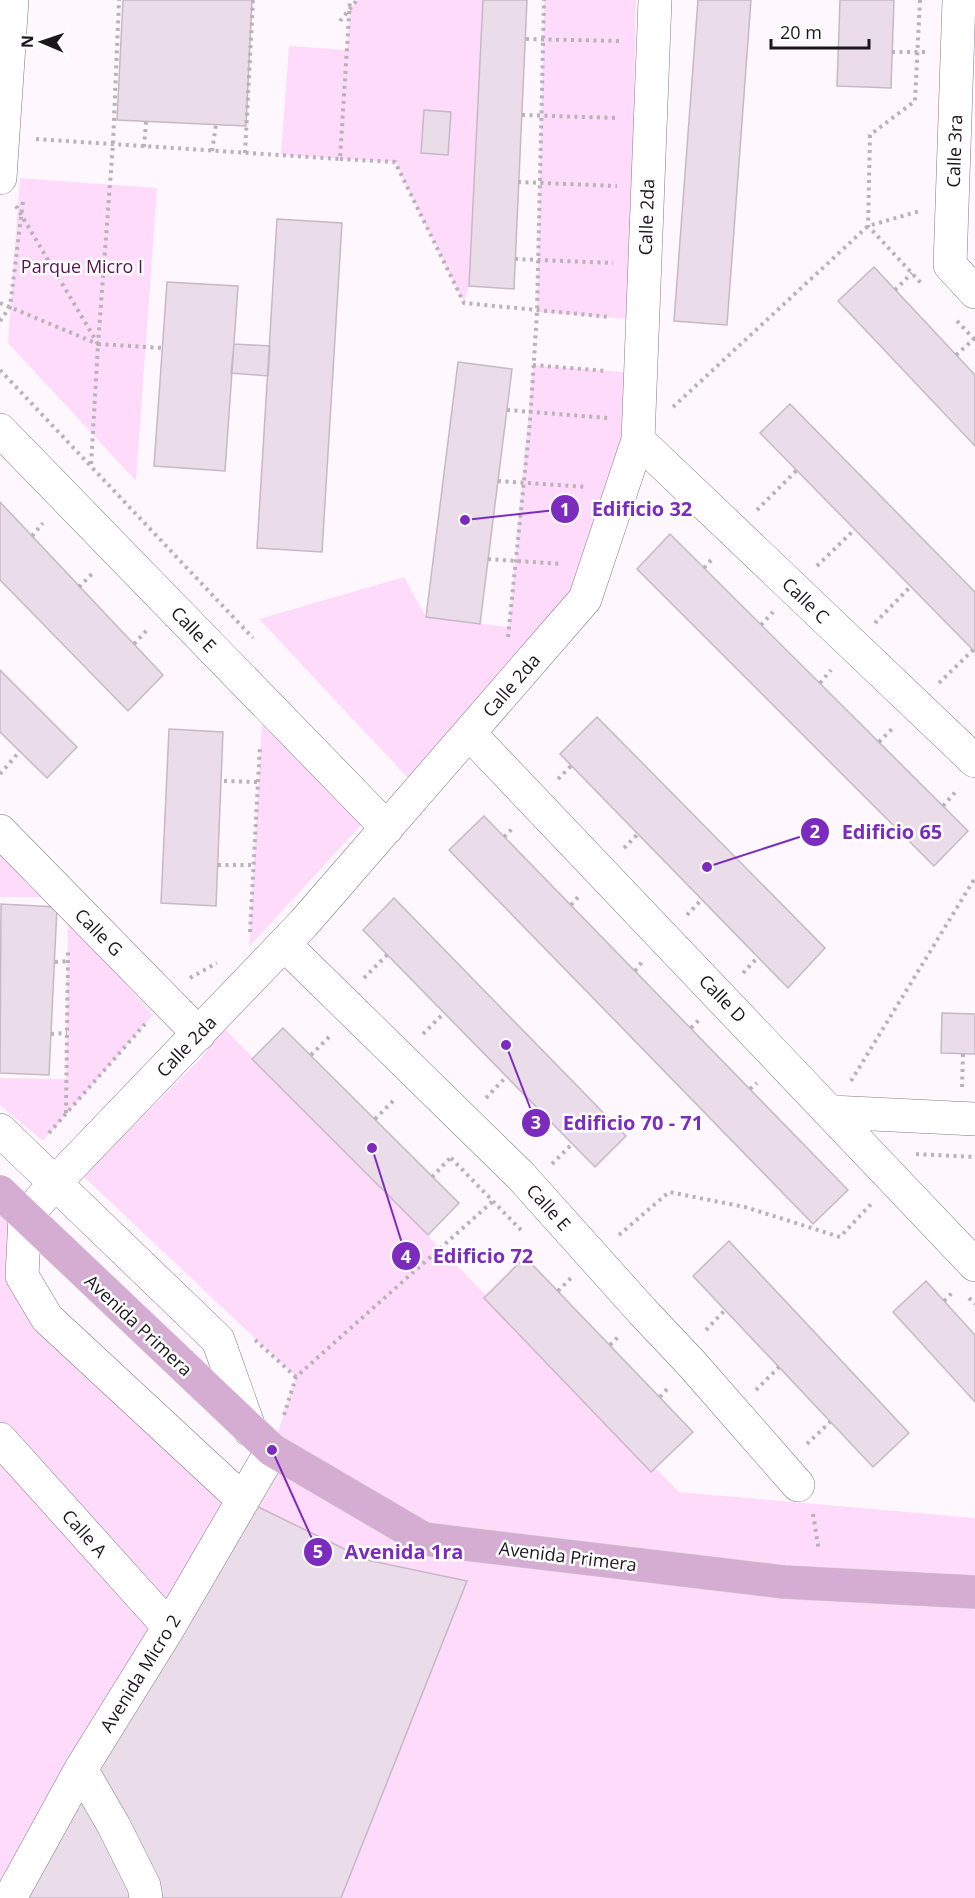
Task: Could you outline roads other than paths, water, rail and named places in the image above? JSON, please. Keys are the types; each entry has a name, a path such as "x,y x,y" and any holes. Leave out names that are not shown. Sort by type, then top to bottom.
{"main road":[{"name":"Avenida Primera","path":"0,1192 261,1440 424,1539 784,1582 975,1592"}],"street":[{"path":"5,188 3,139 12,0"},
{"name":"Calle 2da","path":"25,1217 284,944 585,599 638,430 655,0"},
{"name":"Calle 3ra","path":"959,0 950,265 975,292"},
{"name":"Calle E","path":"0,430 387,828"},
{"name":"Calle C","path":"638,430 735,533 975,761"},
{"name":"Calle D","path":"469,733 975,1264"},
{"name":"Calle G","path":"0,831 199,1034"},
{"name":"Calle E","path":"284,944 521,1176 692,1364 798,1485"},
{"path":"831,1112 975,1119"},
{"path":"0,1130 218,1340 261,1440"},
{"path":"25,1217 22,1276 47,1318 242,1499"},
{"name":"Calle A","path":"0,1439 169,1627"},
{"name":"Avenida Micro 2","path":"10,1898 81,1769 169,1627 242,1499 261,1440"},
{"path":"81,1769 114,1826 144,1886 147,1898"}],"place":[{"name":"Edificio 32","path":"465,520"},
{"name":"Edificio 65","path":"707,867"},
{"name":"Edificio 70 - 71","path":"506,1045"},
{"name":"Edificio 72","path":"372,1148"},
{"name":"Avenida 1ra","path":"272,1450"}],"park label":[{"name":"Parque Micro I","path":"82,266"}]}
